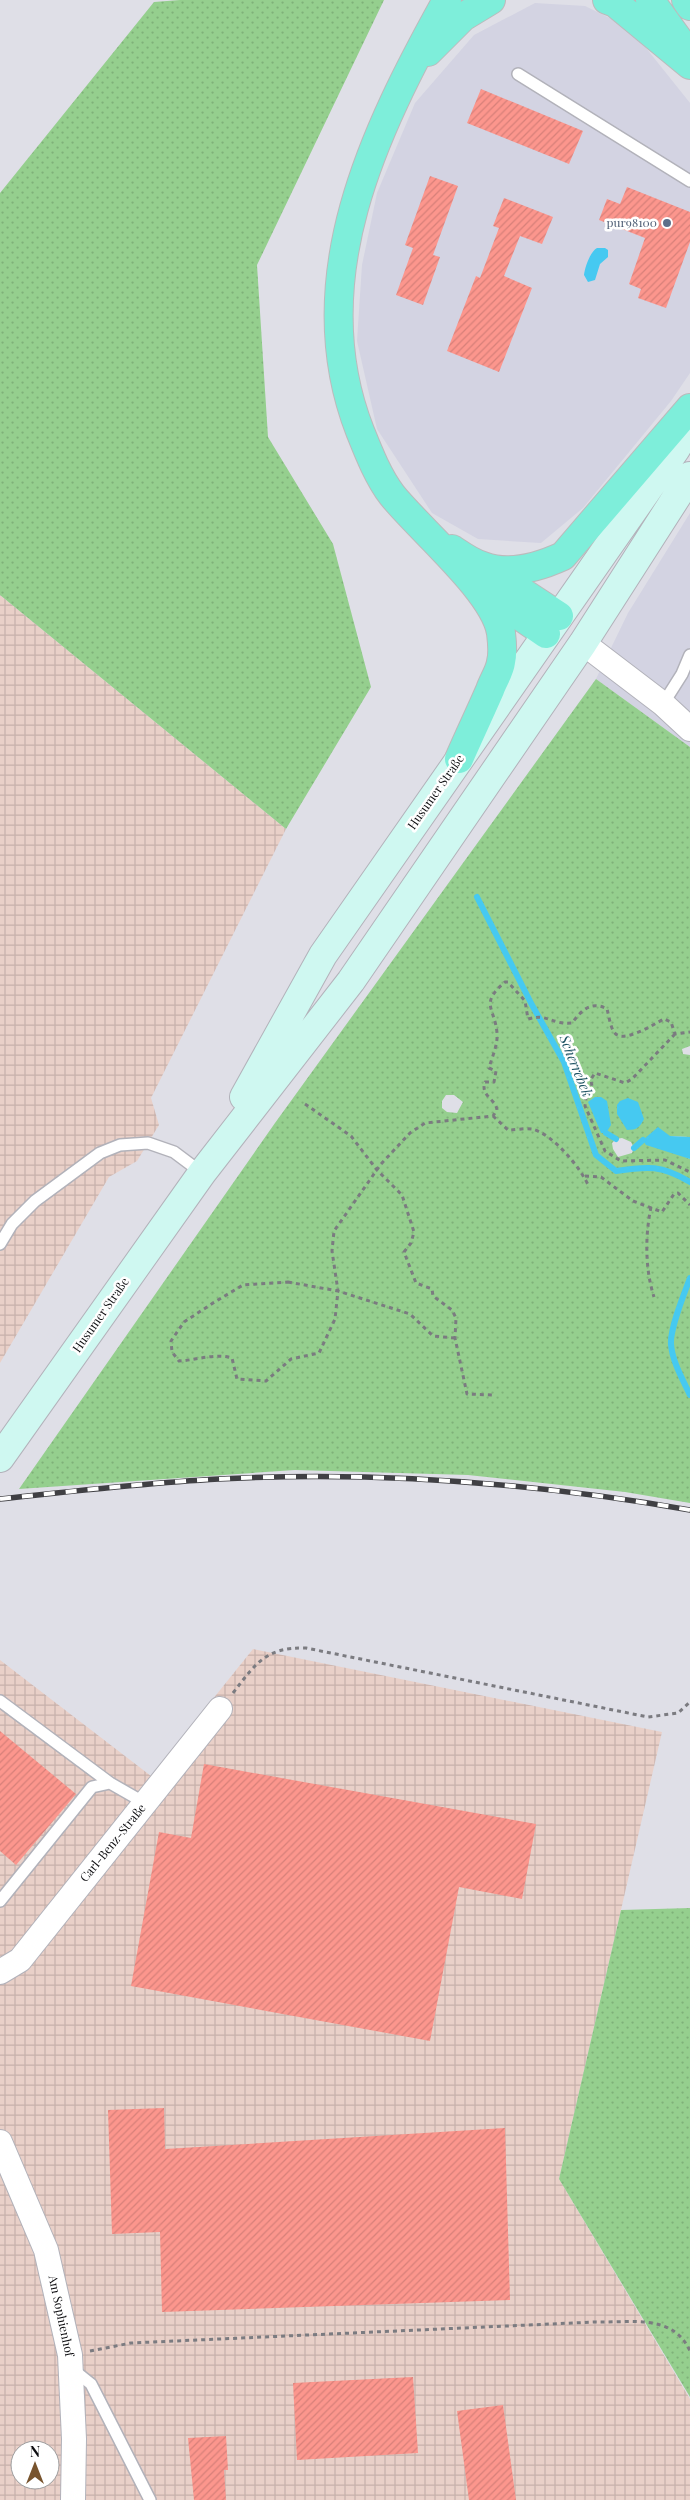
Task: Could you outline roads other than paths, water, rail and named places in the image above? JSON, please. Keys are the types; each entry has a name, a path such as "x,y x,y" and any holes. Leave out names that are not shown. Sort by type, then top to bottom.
{"highway":[{"path":"447,0 402,85 374,146 359,186 350,222 339,291 339,344 343,374 353,412 365,444 391,493 424,530 478,575 553,625"},
{"path":"402,85 427,53 464,17 491,0"},
{"path":"607,0 615,3 690,65"},
{"path":"650,0 690,54"},
{"path":"686,0 690,6"},
{"path":"478,575 540,567 563,556 690,408"},
{"path":"459,759 501,663 501,632 478,575"}],"main road":[{"name":"Husumer Straße","path":"202,1172 322,955 676,449 690,424"},
{"name":"Husumer Straße","path":"0,1458 202,1172 351,981 583,643 690,476"},
{"path":"553,625 583,643"}],"street":[{"path":"583,643 663,704 690,729"},
{"name":"Carl-Benz-Straße","path":"0,1972 20,1960 220,1709"},
{"name":"Am Sophienhof","path":"0,2142 46,2250 70,2361 74,2439 73,2500"}],"lane":[{"path":"518,74 690,181"},
{"path":"663,704 682,674 690,655"},
{"path":"0,1244 12,1224 35,1201 100,1153 120,1145 148,1143 174,1152 202,1172"},
{"path":"0,1701 110,1782 145,1803"},
{"path":"0,1901 92,1787 110,1782"},
{"path":"70,2361 91,2384 150,2500"}],"water":[{"path":"597,248 608,250 608,257 600,264 595,280 588,282 584,275 585,268 590,256"},
{"path":"595,1097 601,1097 607,1101 611,1125 606,1133 601,1133 588,1102"},
{"path":"628,1098 638,1102 644,1119 638,1128 627,1130 617,1114 617,1105 620,1101"},
{"path":"658,1127 670,1136 690,1137 690,1159 646,1145 643,1140"}],"waterway":[{"name":"Scherrebek","path":"477,897 532,1005 564,1062 596,1155 616,1171 654,1168 671,1172 690,1182"},
{"path":"606,1133 616,1139"},
{"path":"634,1148 643,1140"},
{"name":"Scherrebek","path":"690,1278 671,1337 676,1364 690,1395"}],"railway":[{"path":"0,1499 219,1479 337,1477 396,1478 514,1486 690,1510"}],"place":[{"name":"pur98100","path":"667,223"}]}
